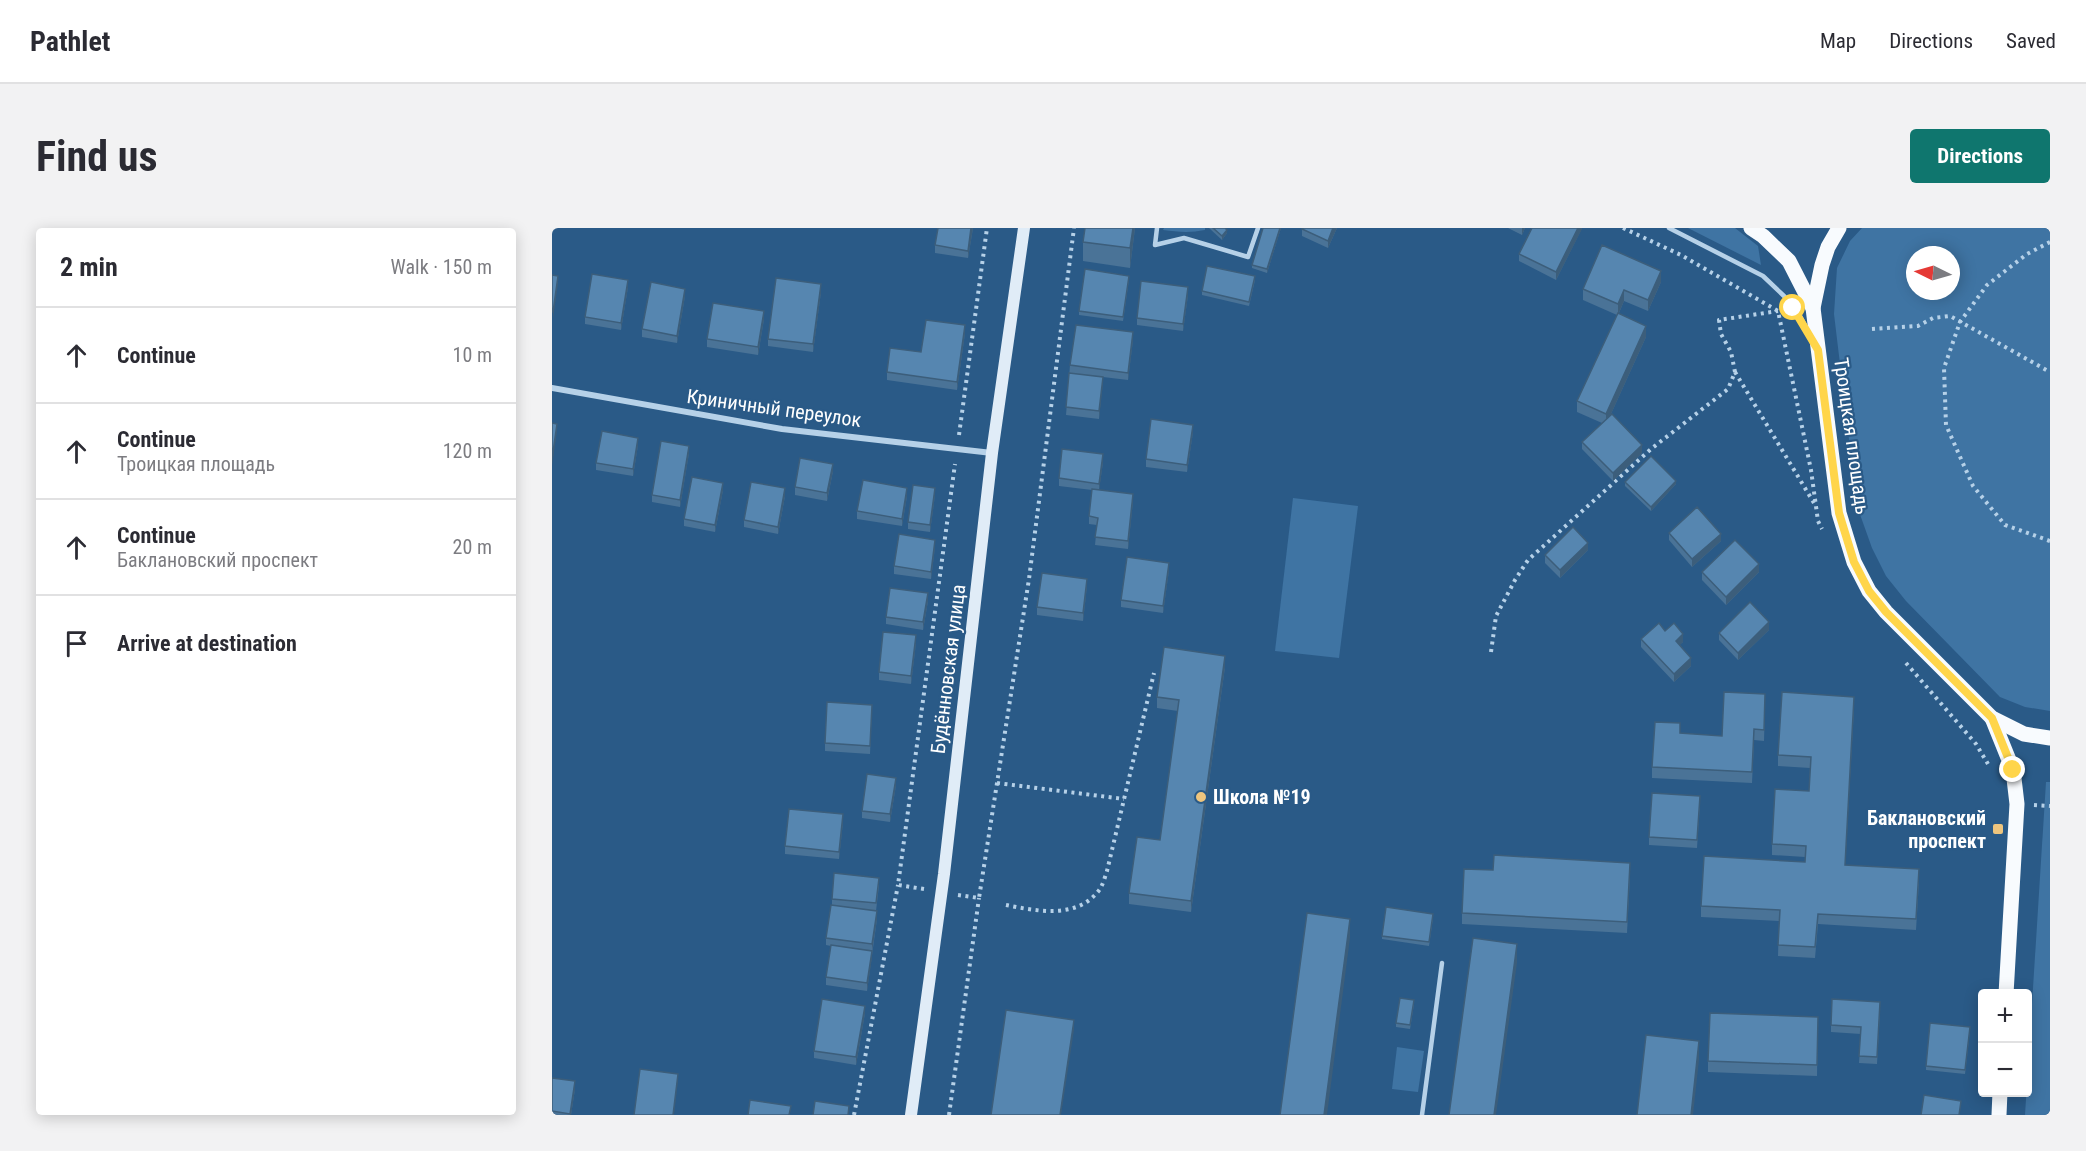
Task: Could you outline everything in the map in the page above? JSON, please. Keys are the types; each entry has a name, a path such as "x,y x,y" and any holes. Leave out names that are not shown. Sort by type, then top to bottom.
{"main road":[{"path":"1751,228 1763,236 1789,261 1813,308"},
{"name":"Троицкая площадь","path":"1839,228 1828,247 1822,265 1813,308 1839,513 1854,562 1869,591 1886,612 1992,718 2024,734 2050,738"},
{"path":"1992,718 2013,770 2017,804 2006,989"},
{"path":"1999,1115 2000,1097"}],"street":[{"name":"Будённовская улица","path":"911,1115 943,883 992,453 1024,228"},
{"name":"Криничный переулок","path":"552,388 782,429 992,453"}],"lane":[{"path":"1157,228 1155,244 1184,238 1248,257 1258,228"},
{"path":"1669,228 1763,276 1793,308 1818,350"},
{"path":"1422,1115 1442,963"}],"path":[{"path":"2050,242 2026,254 1987,285 1960,322 1944,368 1946,425 1973,486 2005,525 2050,541"},
{"path":"1793,308 1719,320 1721,334 1731,352 1735,372 1816,506"},
{"path":"1872,329 1918,326 1933,318 1950,316 2050,372"},
{"path":"1491,652 1496,616 1528,560 1651,449 1728,389 1735,372"},
{"path":"1006,905 1044,912 1070,909 1086,902 1100,889 1107,872 1154,673"},
{"path":"997,783 1124,799"},
{"path":"854,1115 898,885"},
{"path":"949,1115 979,898"}],"shaded area":[{"path":"1164,228 1205,228 1205,230 1179,232 1163,230"},
{"path":"1688,228 1735,228 1758,246 1761,265"},
{"path":"1862,228 2050,228 2050,711 2025,707 2000,697 1906,601 1886,576 1872,548 1857,506 1834,314 1837,268 1850,241"},
{"path":"1293,498 1358,506 1339,658 1275,651"},
{"path":"2046,782 2050,782 2050,1115 2025,1115 2026,1097 2032,1097 2032,1004"},
{"path":"1397,1047 1424,1051 1418,1092 1392,1089"}],"building":[{"path":"938,228 971,228 968,251 935,245"},
{"path":"1085,228 1133,228 1130,248 1083,242"},
{"path":"1213,228 1225,228 1227,230 1222,236"},
{"path":"1263,228 1280,228 1267,269 1252,265"},
{"path":"1302,228 1333,228 1328,241"},
{"path":"1532,228 1578,228 1556,272 1519,254"},
{"path":"1602,245 1661,271 1648,300 1624,290 1618,304 1583,289"},
{"path":"1207,266 1255,276 1249,302 1202,291"},
{"path":"1085,269 1129,276 1123,317 1079,311"},
{"path":"592,274 628,280 621,323 585,317"},
{"path":"552,275 558,276 553,312 552,312"},
{"path":"776,278 821,284 813,344 768,339"},
{"path":"1141,281 1188,287 1183,324 1137,318"},
{"path":"651,282 685,289 677,336 642,329"},
{"path":"713,303 764,311 758,347 707,339"},
{"path":"1618,313 1646,326 1606,414 1577,401"},
{"path":"926,320 965,325 957,382 887,372 890,348 921,352"},
{"path":"1076,325 1133,332 1128,373 1070,365"},
{"path":"1069,373 1103,377 1099,411 1066,407"},
{"path":"1612,414 1642,445 1613,473 1582,442"},
{"path":"1151,419 1193,425 1187,465 1146,459"},
{"path":"552,423 557,424 552,459"},
{"path":"602,431 638,438 633,469 596,463"},
{"path":"661,441 689,446 680,500 652,495"},
{"path":"1062,449 1103,454 1099,484 1059,478"},
{"path":"1651,456 1676,481 1651,507 1625,482"},
{"path":"800,458 833,464 827,493 795,487"},
{"path":"692,477 723,483 715,525 684,519"},
{"path":"863,480 907,488 902,519 857,511"},
{"path":"751,482 785,488 778,527 744,520"},
{"path":"913,485 935,488 930,525 908,522"},
{"path":"1092,489 1133,494 1128,541 1095,537 1098,518 1089,516"},
{"path":"1697,507 1721,534 1692,559 1669,533"},
{"path":"1573,527 1588,543 1560,570 1545,555"},
{"path":"899,534 935,540 931,572 894,566"},
{"path":"1735,540 1759,564 1726,597 1702,572"},
{"path":"1127,557 1169,563 1163,606 1121,600"},
{"path":"1042,573 1087,579 1083,613 1037,607"},
{"path":"890,588 928,593 923,622 886,617"},
{"path":"1750,602 1769,622 1738,653 1719,633"},
{"path":"1659,623 1665,631 1674,623 1683,634 1676,641 1691,658 1674,674 1641,639"},
{"path":"883,632 916,635 911,676 879,672"},
{"path":"1164,647 1225,656 1191,901 1129,893 1137,837 1160,840 1179,700 1157,697"},
{"path":"1724,692 1765,694 1764,730 1754,729 1752,772 1652,767 1655,722 1680,723 1680,733 1722,736"},
{"path":"1782,692 1854,697 1845,865 1919,869 1916,919 1818,914 1815,947 1778,945 1780,910 1701,906 1704,856 1805,862 1806,846 1772,844 1775,789 1809,791 1811,757 1778,755"},
{"path":"827,702 872,705 870,746 825,743"},
{"path":"867,774 896,778 890,814 862,811"},
{"path":"1652,793 1700,796 1697,840 1649,837"},
{"path":"789,809 843,814 839,852 785,846"},
{"path":"1494,855 1630,863 1627,922 1462,913 1464,869 1493,870"},
{"path":"834,873 879,878 876,903 832,899"},
{"path":"831,905 877,911 872,944 826,938"},
{"path":"1386,907 1433,914 1429,942 1382,936"},
{"path":"1307,913 1350,919 1324,1115 1280,1115"},
{"path":"1473,938 1517,944 1494,1115 1449,1115"},
{"path":"831,945 872,951 867,983 826,977"},
{"path":"1400,998 1414,1000 1410,1025 1396,1023"},
{"path":"822,999 865,1006 856,1057 814,1051"},
{"path":"1832,999 1880,1002 1877,1057 1859,1056 1861,1027 1831,1025"},
{"path":"1006,1010 1074,1020 1060,1115 991,1115"},
{"path":"1710,1013 1818,1017 1817,1065 1708,1061"},
{"path":"1930,1023 1970,1027 1965,1070 1926,1066"},
{"path":"1646,1035 1699,1041 1691,1115 1637,1115"},
{"path":"640,1069 678,1074 673,1115 634,1115"},
{"path":"552,1078 575,1081 570,1114 552,1111"},
{"path":"1924,1095 1961,1101 1959,1115 1921,1115"},
{"path":"750,1100 791,1106 789,1115 748,1115"},
{"path":"815,1101 849,1106 848,1115 813,1115"}],"place":[{"name":"Школа №19","path":"1201,797"},
{"name":"Баклановский проспект","path":"1998,829"}],"route":[{"path":"1793,308 1800,316 1818,350 1839,513 1854,562 1869,591 1886,612 1992,718 2013,770"}]}
